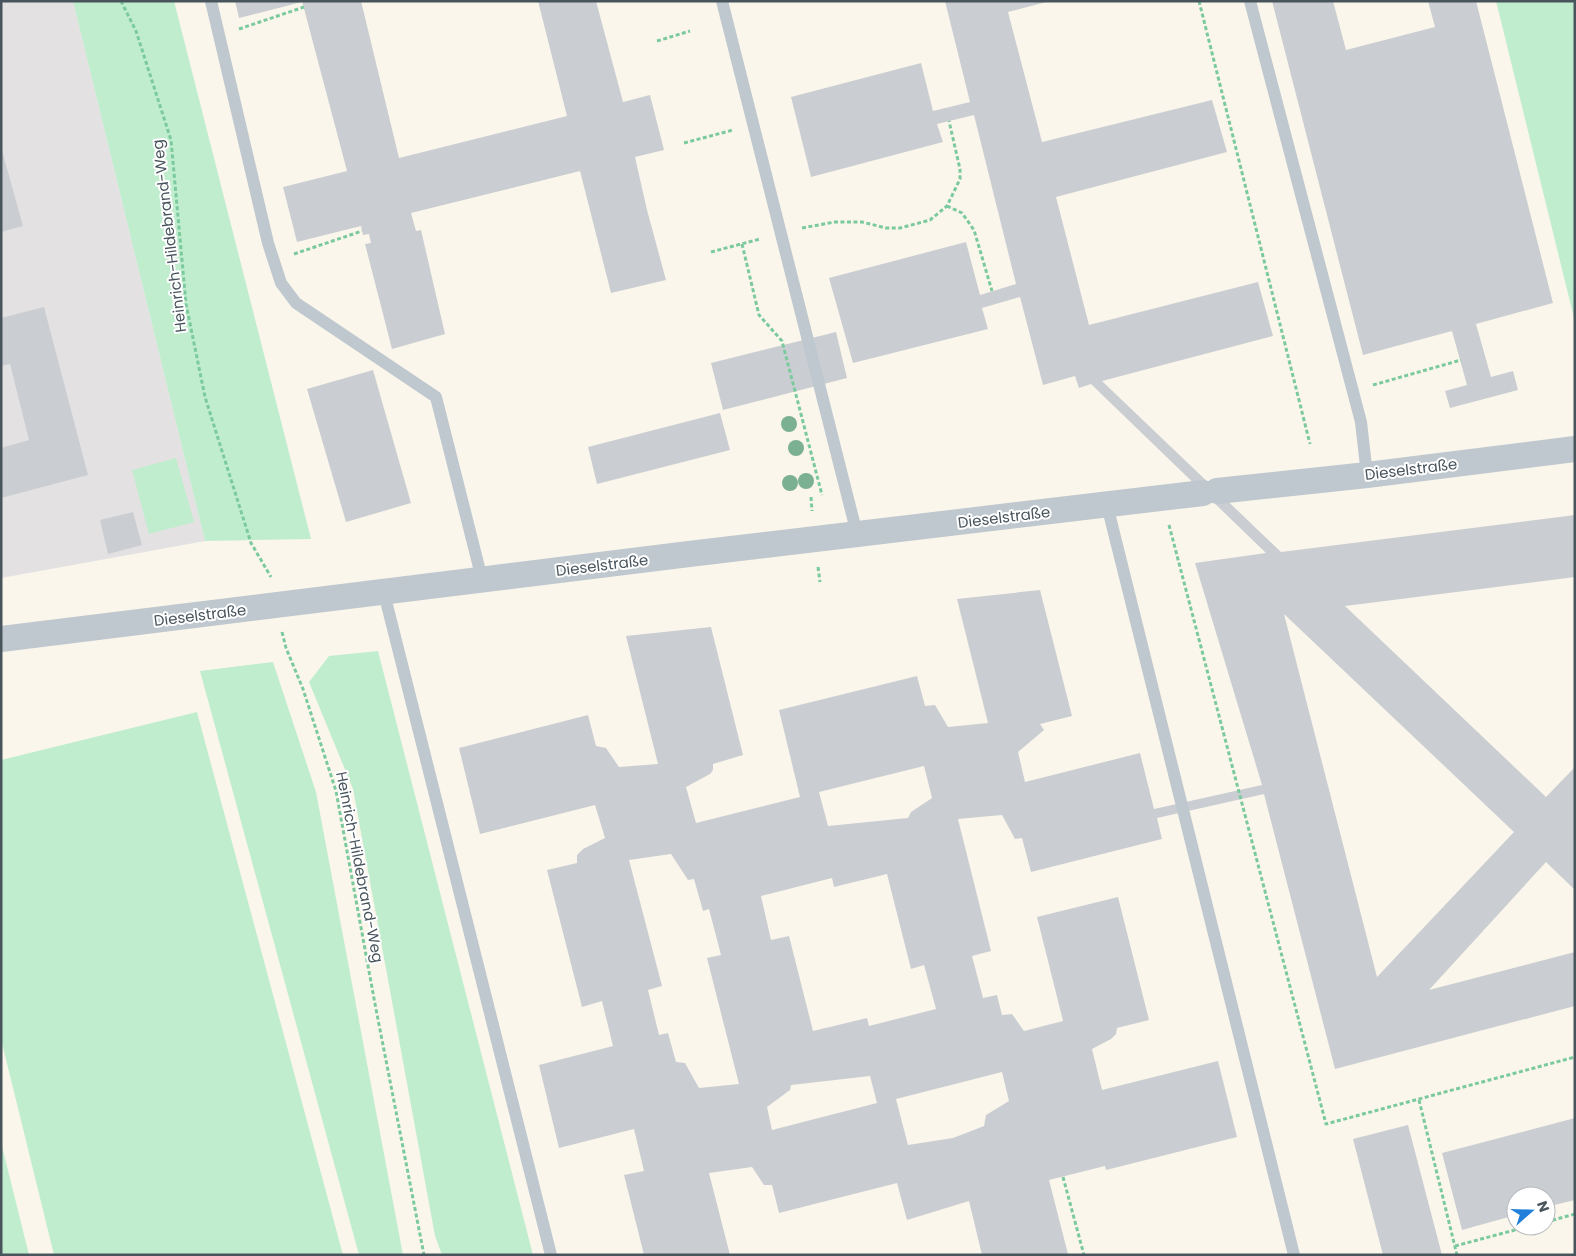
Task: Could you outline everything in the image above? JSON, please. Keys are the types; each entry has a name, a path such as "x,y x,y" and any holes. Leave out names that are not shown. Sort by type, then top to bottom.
{"street":[{"name":"Dieselstraße","path":"1,639 384,593 482,579 1367,475 1575,448"}],"lane":[{"path":"211,1 273,261 281,283 296,303 436,397 482,579"},
{"path":"722,1 857,534"},
{"path":"1250,1 1361,422 1367,475"},
{"path":"1107,505 1294,1255"},
{"path":"384,593 551,1255"}],"path":[{"name":"Heinrich-Hildebrand-Weg","path":"121,1 136,31 171,140 186,304 205,397 251,543 273,581 283,640 303,688 336,791 424,1255"},
{"path":"1199,1 1310,444"},
{"path":"220,35 304,7"},
{"path":"657,41 690,31"},
{"path":"711,252 835,222 862,222 886,228 900,228 930,220 947,206 960,179 960,169 949,121"},
{"path":"684,143 753,125"},
{"path":"947,206 962,213 974,230 992,291"},
{"path":"273,261 362,231"},
{"path":"742,244 759,315 782,341 822,495"},
{"path":"1353,390 1460,360"},
{"path":"1162,498 1326,1124 1575,1057"},
{"path":"1419,1100 1457,1255"},
{"path":"1063,1177 1084,1255"},
{"path":"1556,1219 1575,1214"},
{"path":"1455,1246 1506,1232"}],"shaded area":[{"path":"1,1 73,1 205,541 1,578"},
{"path":"174,1 1575,1 1575,1255 1,1255 1,578 205,541 311,539"}],"green space":[{"path":"73,1 174,1 311,539 205,541"},
{"path":"1496,1 1575,1 1575,322"},
{"path":"176,458 194,522 149,534 132,470"},
{"path":"378,651 533,1255 442,1255 435,1236 353,789 309,682 329,656"},
{"path":"273,662 316,792 403,1255 359,1255 200,671"},
{"path":"197,712 343,1255 54,1255 1,1039 1,760"},
{"path":"1,1142 29,1255 1,1255"}],"building":[{"path":"235,1 302,1 302,2 239,18"},
{"path":"302,1 361,1 399,158 567,116 538,1 596,1 623,102 650,95 664,150 635,157 666,280 611,293 580,171 411,213 416,231 421,230 445,334 392,349 365,244 371,243 369,234 363,235 361,226 297,242 283,187 347,171"},
{"path":"945,1 1050,1 1008,12 1042,142 1212,100 1227,152 1056,197 1089,325 1258,282 1273,336 1102,381 1281,552 1575,515 1575,577 1345,606 1546,797 1575,767 1575,890 1546,862 1429,990 1575,952 1575,1006 1335,1069 1264,794 1157,818 1162,839 1031,872 1022,838 1015,839 1002,815 958,819 991,951 972,956 983,998 997,995 1002,1015 1012,1014 1024,1031 1063,1021 1037,917 1118,897 1149,1020 1117,1028 1116,1034 1111,1039 1092,1049 1102,1090 1218,1061 1237,1137 1106,1170 1105,1166 1049,1180 1068,1254 982,1255 969,1201 907,1220 897,1183 779,1213 772,1185 764,1185 752,1167 709,1173 730,1255 644,1255 624,1175 644,1171 634,1129 559,1148 539,1065 613,1046 602,1001 582,1007 547,870 577,863 577,855 583,849 605,838 595,805 480,834 459,748 588,715 596,746 606,748 619,767 658,764 626,636 711,627 743,755 713,764 713,770 710,774 686,787 696,823 800,797 779,710 917,676 925,706 935,705 948,727 988,723 957,599 1040,590 1072,716 1040,724 1044,730 1018,752 1025,782 1140,753 1154,809 1262,785 1195,563 1266,553 1091,384 1079,388 1075,376 1043,385 1020,297 982,308 988,329 853,363 829,278 966,242 980,295 1016,284 974,115 937,124 943,142 811,177 791,97 921,63 933,111 970,102","holes":["1284,614 1514,832 1377,977","924,766 932,798 911,812 908,818 828,826 819,792","671,854 688,880 694,879 703,911 709,909 721,955 707,958 739,1084 699,1088 685,1063 676,1062 668,1033 659,1035 648,990 662,986 629,860","887,874 911,969 924,965 936,1009 869,1026 867,1018 813,1031 789,936 771,940 761,896 832,878 834,887","1002,1072 1009,1101 986,1115 984,1126 953,1138 908,1145 896,1099","870,1076 877,1103 772,1130 767,1107 790,1090 791,1085"]},
{"path":"1272,1 1333,1 1346,50 1435,27 1428,1 1476,1 1553,303 1476,324 1491,377 1513,371 1518,390 1450,408 1445,391 1467,385 1452,331 1363,355"},
{"path":"1,147 23,226 1,232"},
{"path":"44,307 88,475 1,498 1,448 29,440 10,364 1,366 1,318"},
{"path":"836,332 847,378 723,410 711,363"},
{"path":"373,370 411,503 346,522 307,389"},
{"path":"720,413 730,450 597,484 588,447"},
{"path":"133,512 142,545 108,554 100,520"},
{"path":"1575,1118 1575,1200 1556,1205 1556,1186 1506,1186 1506,1218 1462,1230 1442,1153"},
{"path":"1408,1125 1442,1255 1383,1255 1353,1139"}]}
